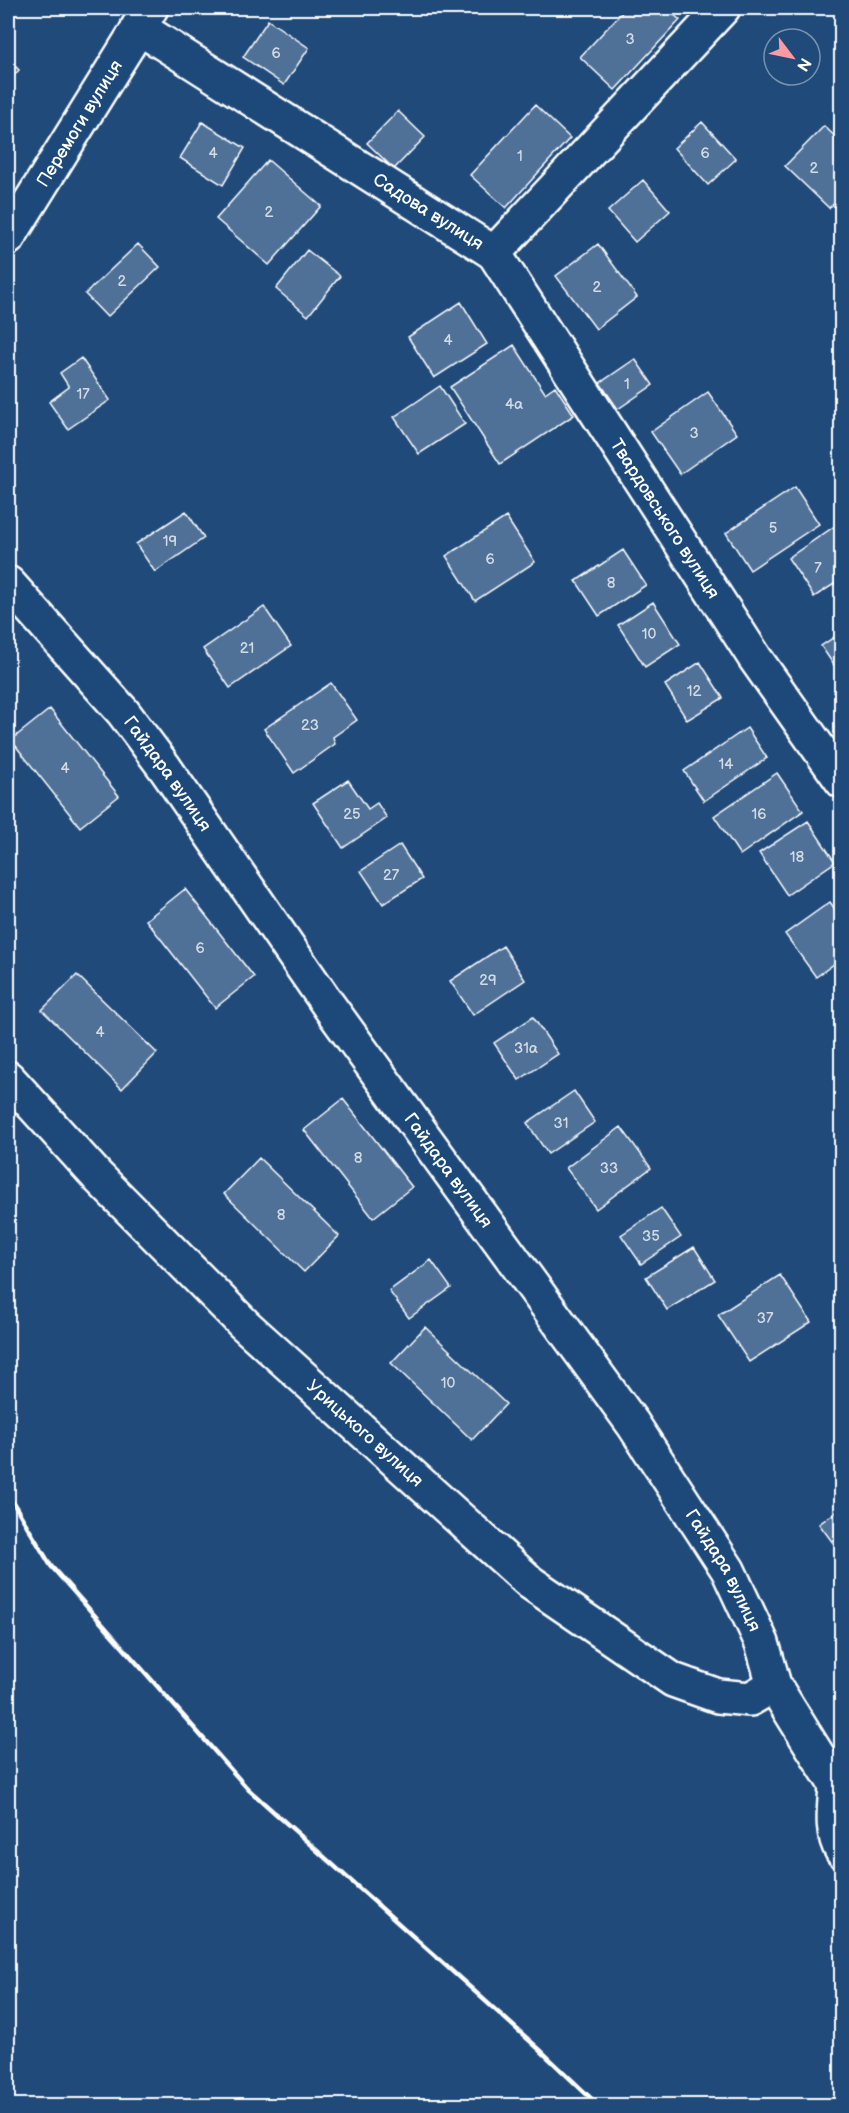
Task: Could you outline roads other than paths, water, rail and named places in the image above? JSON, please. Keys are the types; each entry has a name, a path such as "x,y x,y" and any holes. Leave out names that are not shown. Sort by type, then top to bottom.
{"street":[{"name":"Садова вулиця","path":"145,17 494,253 723,8"},
{"name":"Перемоги вулиця","path":"8,238 145,17"},
{"name":"Твардовського вулиця","path":"494,253 756,658 842,781"},
{"name":"Гайдара вулиця","path":"8,583 123,712 165,768 329,1006 633,1424 728,1570 762,1643 774,1685 839,1787"},
{"name":"Урицького вулиця","path":"8,1078 99,1178 244,1324 531,1583 673,1680 718,1696 750,1699 774,1685"},
{"path":"839,1787 834,1820 837,1843 842,1851"}],"railway":[{"path":"8,1494 51,1566 248,1789 539,2049 599,2106"}]}
